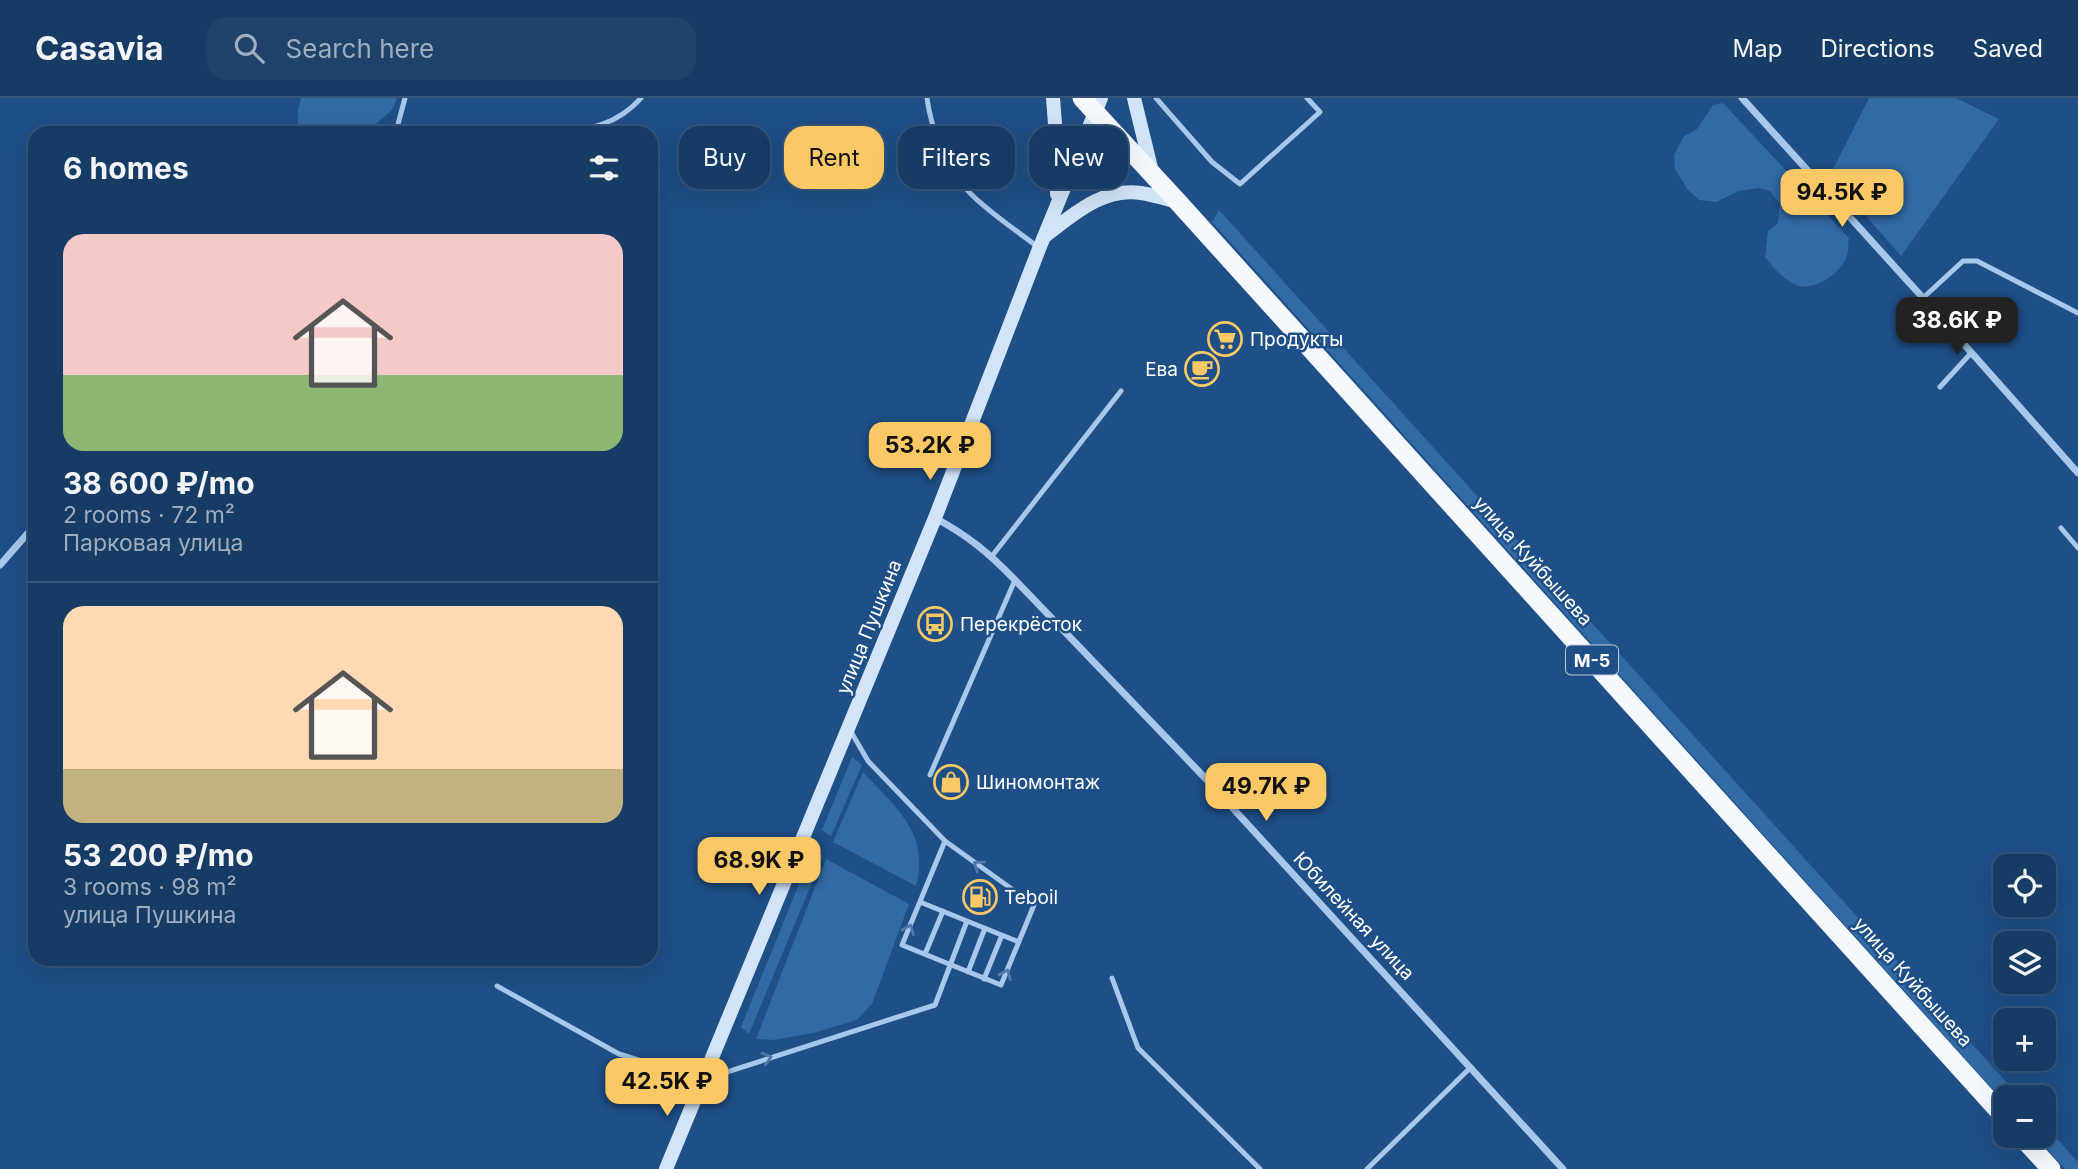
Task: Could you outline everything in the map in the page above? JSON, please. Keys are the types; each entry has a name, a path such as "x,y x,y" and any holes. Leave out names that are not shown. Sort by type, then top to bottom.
{"highway":[{"name":"улица Куйбышева","path":"1092,102 1152,174 1993,1105"},
{"path":"2032,1148 2051,1169"}],"main road":[{"path":"1053,98 1058,163 1056,206"},
{"path":"1134,98 1152,174"},
{"name":"улица Пушкина","path":"666,1169 934,518 1042,243 1092,102"},
{"path":"1042,243 1079,210 1102,197 1131,192 1178,202"}],"street":[{"path":"1742,98 2078,474"},
{"name":"Юбилейная улица","path":"934,518 960,531 992,556 1207,780 1563,1169"},
{"path":"0,565 28,533"}],"lane":[{"path":"397,126 405,98"},
{"path":"598,126 622,116 641,98"},
{"path":"927,98 929,114 945,158 968,192 1042,243"},
{"path":"1156,98 1212,162 1240,184 1320,112 1307,98"},
{"path":"1923,298 1963,261 1977,261 2078,313"},
{"path":"1940,387 1971,353"},
{"path":"992,556 1121,391"},
{"path":"2062,528 2078,548"},
{"path":"930,775 1015,580"},
{"path":"848,727 868,761 945,841 1034,905 1001,985 902,945 945,841"},
{"path":"920,902 1019,942"},
{"path":"925,954 943,911"},
{"path":"497,986 619,1054 702,1080 935,1005 967,920"},
{"path":"968,972 985,928"},
{"path":"984,979 1002,935"},
{"path":"1112,978 1138,1048 1260,1169"},
{"path":"1367,1169 1471,1067"}],"shaded area":[{"path":"301,98 397,98 392,110 374,126 298,126"},
{"path":"1869,98 1956,98 1999,119 1901,256 1830,175"},
{"path":"1723,103 1849,238 1844,262 1825,280 1809,286 1794,284 1765,257 1768,231 1778,223 1780,204 1770,191 1759,188 1739,191 1716,202 1699,200 1688,190 1675,169 1674,155 1684,136 1697,129 1713,105"},
{"path":"1219,210 1993,1067 1993,1071 1997,1071 2009,1085 1993,1085 1993,1090 1212,222"},
{"path":"852,757 862,765 831,836 822,830"},
{"path":"863,772 898,810 914,836 919,867 916,886 833,842"},
{"path":"812,852 823,856 749,1034 741,1027"},
{"path":"826,859 909,904 872,1004 857,1020 813,1033 774,1040 756,1039"},
{"path":"2056,1137 2078,1162 2078,1169 2065,1169 2046,1148 2056,1148"}],"place":[{"name":"Продукты","path":"1225,339"},
{"name":"Ева","path":"1202,369"},
{"name":"Перекрёсток","path":"935,624"},
{"name":"Шиномонтаж","path":"951,782"},
{"name":"Teboil","path":"980,897"}]}
